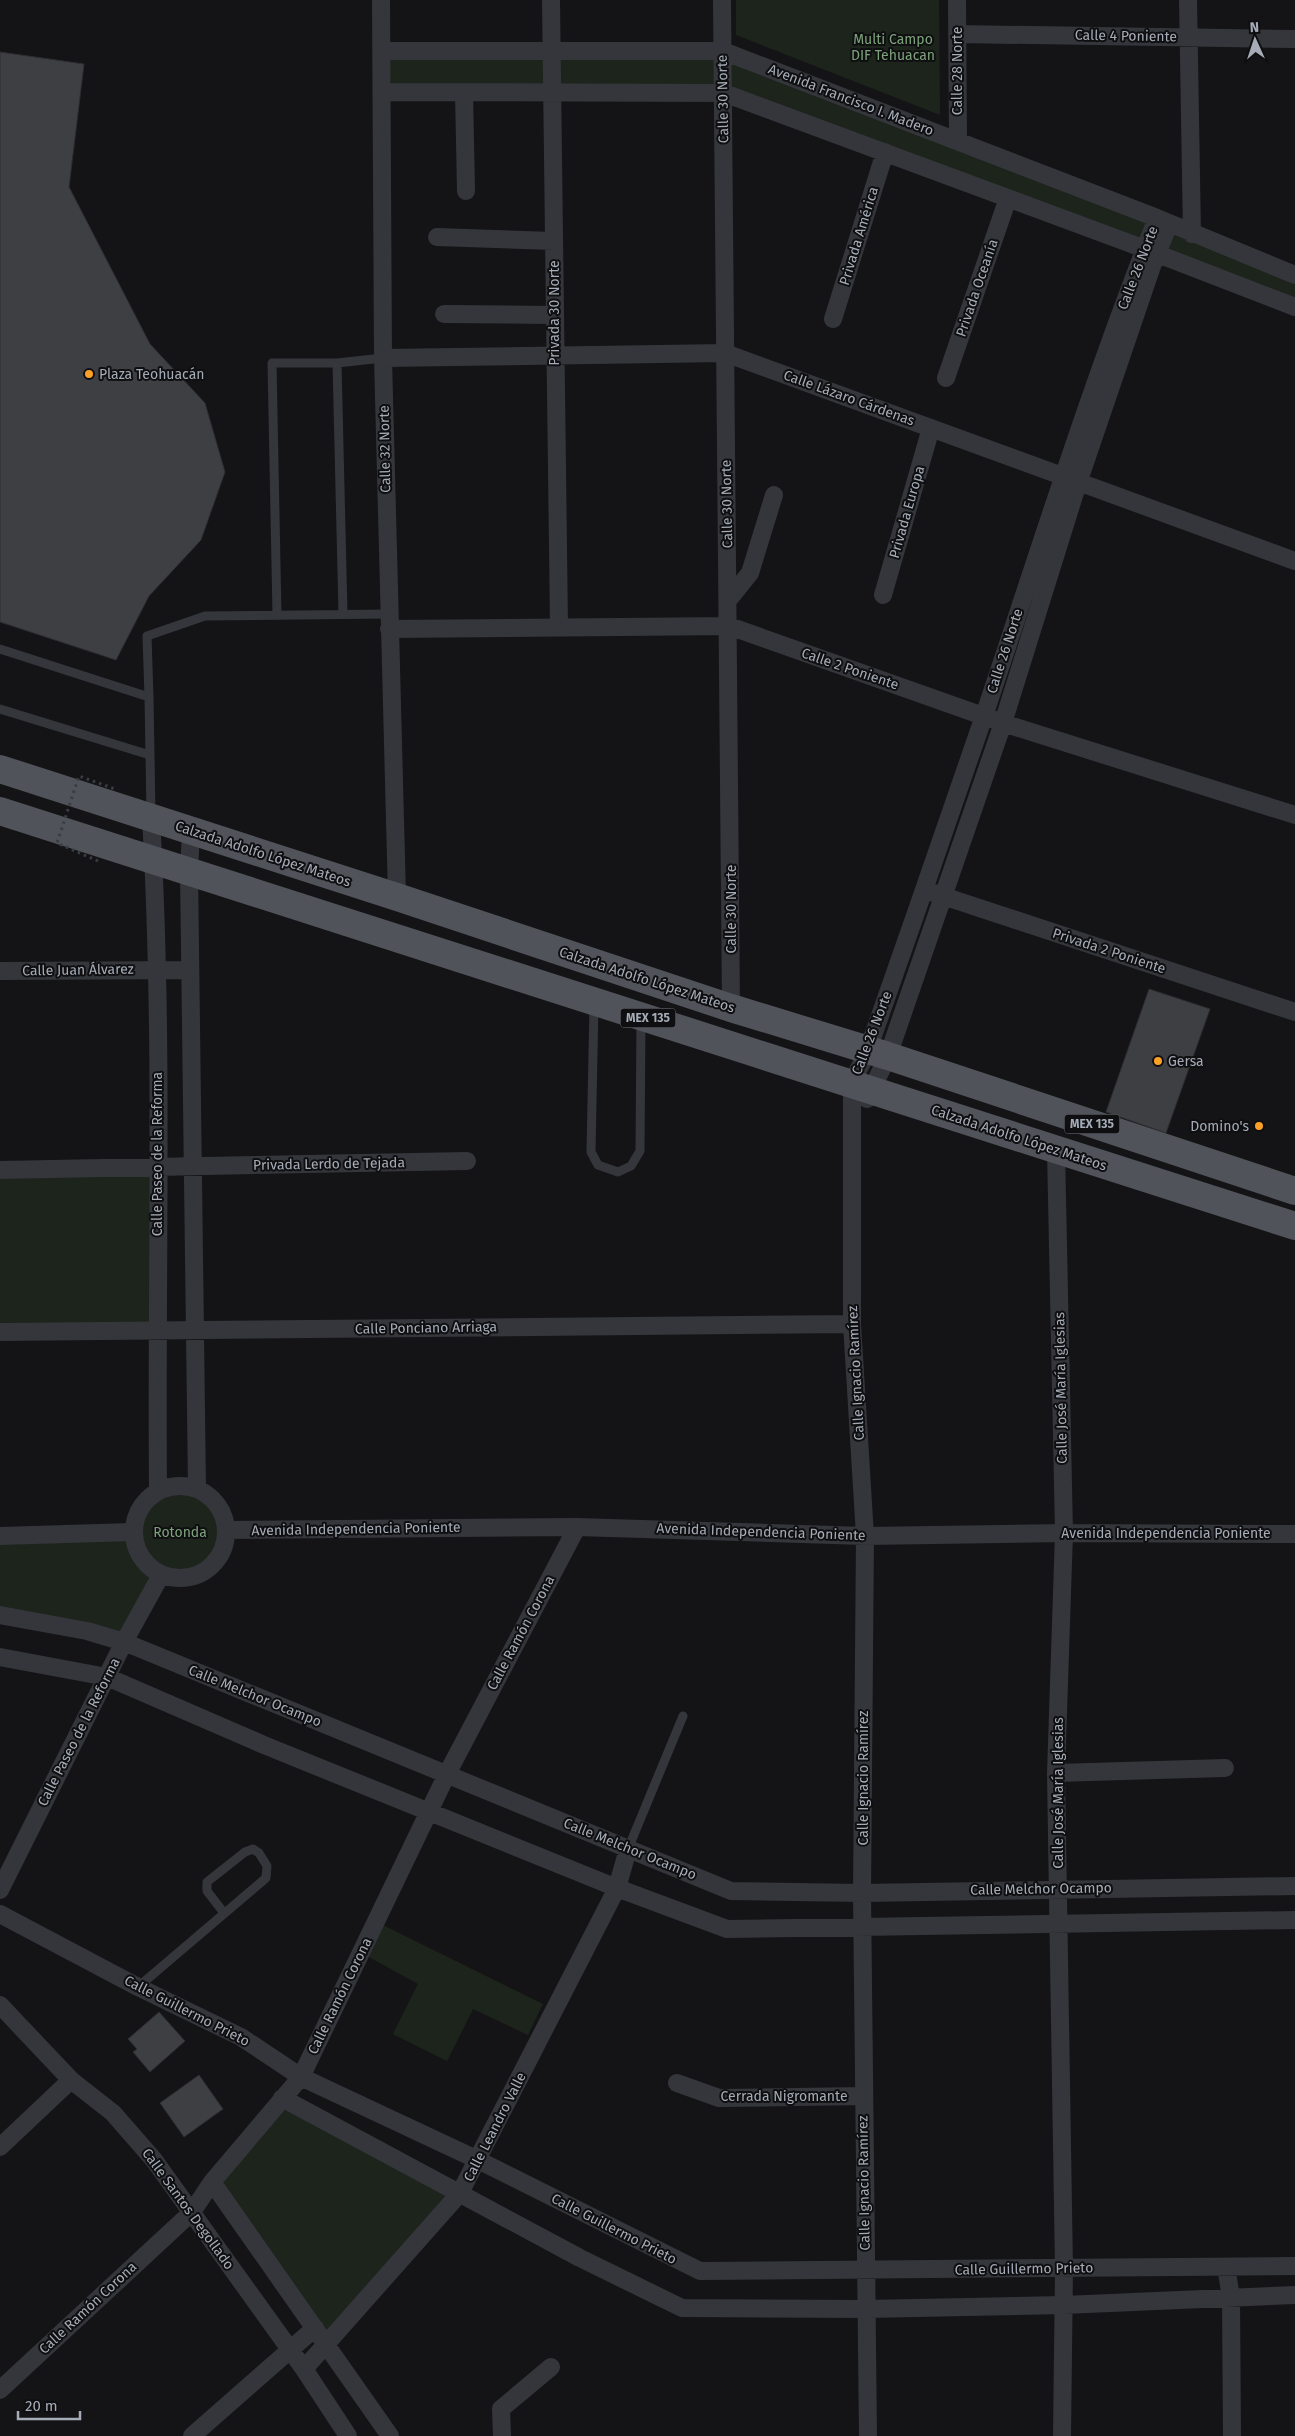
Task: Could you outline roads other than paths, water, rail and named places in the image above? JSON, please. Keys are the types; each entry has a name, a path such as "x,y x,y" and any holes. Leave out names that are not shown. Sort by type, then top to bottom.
{"main road":[{"name":"Calzada Adolfo López Mateos","path":"0,769 397,897 732,1008 878,1053 1295,1191"},
{"name":"Calzada Adolfo López Mateos","path":"0,811 1295,1226"}],"street":[{"name":"Calle 32 Norte","path":"381,0 383,51 383,358 397,897"},
{"name":"Privada 30 Norte","path":"551,0 554,92 554,355 559,627"},
{"name":"Calle 30 Norte","path":"722,0 732,1008"},
{"name":"Calle 28 Norte","path":"957,0 958,141"},
{"path":"1188,0 1192,234"},
{"name":"Calle 4 Poniente","path":"957,34 1295,39"},
{"name":"Avenida Francisco I. Madero","path":"383,51 723,51 1163,221 1295,275"},
{"path":"383,92 724,93 1150,251 1295,307"},
{"path":"464,92 466,191"},
{"name":"Privada América","path":"833,320 884,152"},
{"name":"Privada Oceanía","path":"946,378 1008,198"},
{"name":"Calle 26 Norte","path":"878,1053 924,890 984,716 1071,479 1150,251 1163,221"},
{"path":"437,237 554,241"},
{"path":"444,314 554,315"},
{"name":"Calle Lázaro Cárdenas","path":"383,358 725,353 1295,561"},
{"name":"Privada Europa","path":"883,595 931,428"},
{"name":"Calle 26 Norte","path":"862,1087 944,896 1003,723 1071,479"},
{"path":"729,599 750,572 774,495"},
{"name":"Calle 2 Poniente","path":"389,622 559,627 729,626 1003,723 1295,815"},
{"name":"Calle Paseo de la Reforma","path":"151,818 156,969 158,1490"},
{"path":"191,830 189,871 197,1488"},
{"name":"Privada 2 Poniente","path":"924,890 1295,1012"},
{"name":"Calle Juan Álvarez","path":"0,971 190,970"},
{"name":"Calle Ignacio Ramírez","path":"862,1087 852,1120 852,1324 865,1536 862,1927 868,2436"},
{"name":"Calle José María Iglesias","path":"1056,1150 1064,1533 1056,1773 1064,2269 1062,2436"},
{"name":"Privada Lerdo de Tejada","path":"0,1170 467,1161"},
{"name":"Calle Ponciano Arriaga","path":"0,1332 852,1324"},
{"path":"177,1485 197,1488 218,1504 227,1530 223,1553 207,1571 185,1579 161,1575 141,1558 133,1532 139,1508 158,1490 177,1485"},
{"name":"Avenida Independencia Poniente","path":"227,1530 577,1527 865,1536 1064,1533 1295,1534"},
{"name":"Calle Ramón Corona","path":"0,2390 192,2212 212,2182 302,2076 447,1774 577,1527"},
{"path":"0,1536 133,1532"},
{"name":"Calle Paseo de la Reforma","path":"0,1890 124,1642 161,1575"},
{"name":"Calle Melchor Ocampo","path":"0,1615 87,1631 124,1642 731,1891 862,1893 1295,1886"},
{"path":"0,1657 107,1677 256,1742 617,1888 727,1929 1295,1920"},
{"path":"1056,1773 1225,1768"},
{"name":"Calle Leandro Valle","path":"304,2370 460,2193 617,1888 628,1849"},
{"name":"Calle Guillermo Prieto","path":"0,1914 138,1987 241,2037 302,2076 478,2160 700,2271 1295,2266"},
{"name":"Calle Santos Degollado","path":"0,2005 71,2080 114,2113 154,2160 304,2370 348,2436"},
{"path":"0,2147 71,2080"},
{"name":"Cerrada Nigromante","path":"677,2083 719,2098 864,2096"},
{"path":"282,2098 580,2258 682,2308 1064,2306 1295,2295"},
{"path":"212,2182 390,2436"},
{"path":"1226,2267 1231,2297 1232,2436"},
{"path":"192,2436 315,2328"},
{"path":"502,2436 502,2409 551,2367"}],"lane":[{"path":"277,615 272,363 337,363 383,358"},
{"path":"337,363 343,614"},
{"path":"151,818 147,636 205,616 343,614 389,622"},
{"path":"0,649 149,697"},
{"path":"0,709 150,755"},
{"path":"594,1001 591,1152 598,1164 618,1172 631,1166 640,1151 641,1016"},
{"path":"628,1849 683,1716"},
{"path":"138,1987 266,1878 267,1866 253,1849 245,1852 206,1882 207,1891 224,1913"}],"place":[{"name":"Plaza Teohuacán","path":"89,374"},
{"name":"Gersa","path":"1158,1061"},
{"name":"Domino's","path":"1259,1126"}],"park label":[{"name":"Multi Campo DIF Tehuacan","path":"893,48"},
{"name":"Rotonda","path":"180,1532"}]}
